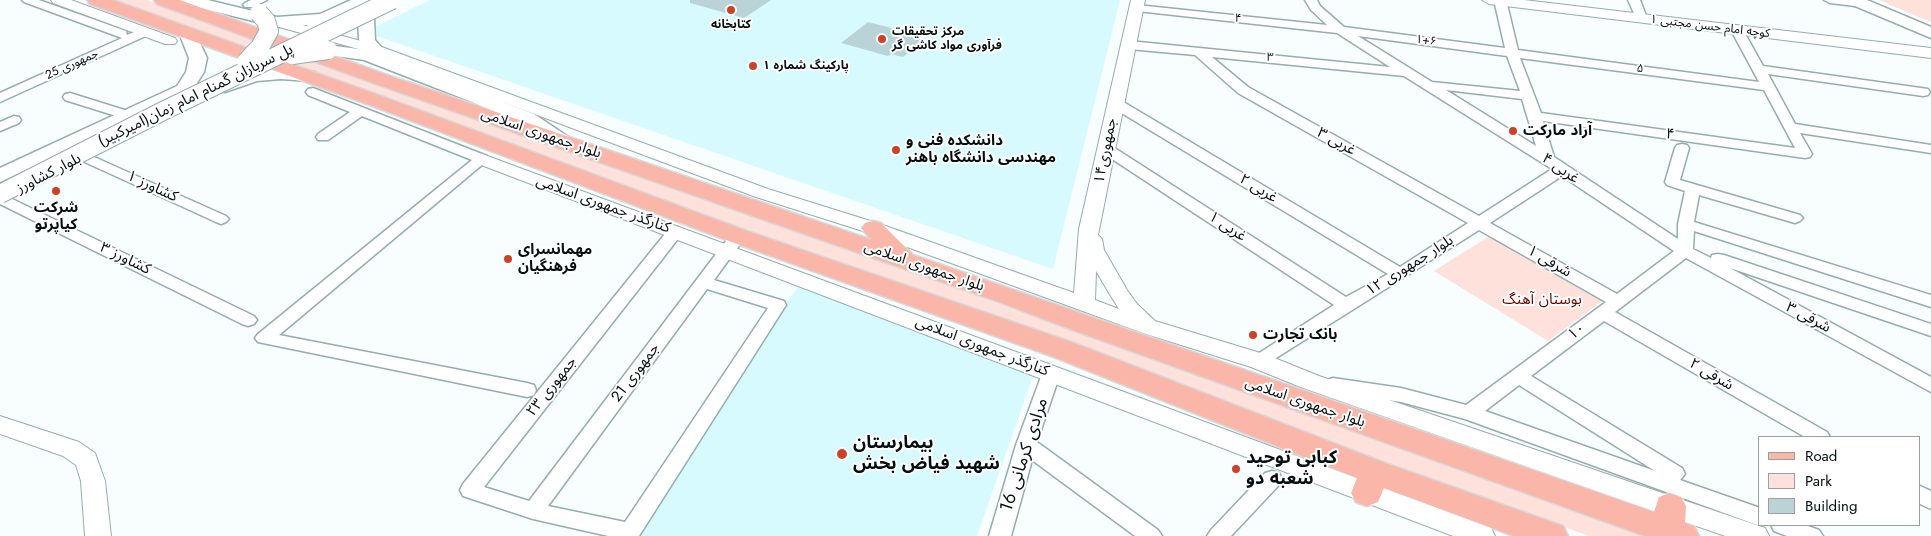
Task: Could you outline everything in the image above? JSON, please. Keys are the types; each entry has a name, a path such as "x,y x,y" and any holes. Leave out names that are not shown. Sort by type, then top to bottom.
{"main road":[{"path":"211,0 252,10 259,13 266,21 269,31 267,36 246,62"},
{"path":"364,0 323,19 315,24 314,28 326,31 335,30 402,0"},
{"name":"پل سربازان گمنام امام زمان(امیرکبیر)","path":"0,194 246,62 375,0"},
{"name":"پل سربازان گمنام امام زمان(امیرکبیر)","path":"0,194 392,0"},
{"name":"بلوار جمهوری اسلامی","path":"167,1 380,79 560,130 800,224 907,261 1081,314 1674,524"},
{"path":"167,1 201,3 277,22 323,19"},
{"path":"1863,1 1927,28"},
{"name":"بلوار جمهوری اسلامی","path":"105,3 179,37 311,84 733,243 1064,350 1370,482 1552,536"},
{"path":"366,17 367,40 374,49"},
{"path":"179,37 198,58 195,72 184,90"},
{"path":"273,58 328,50 354,52 560,130"},
{"path":"206,95 243,79 257,76 281,74 311,84"},
{"name":"بلوار کشاورز","path":"0,176 184,90 214,78 224,80 223,83 206,95 84,156 0,194"},
{"path":"762,192 800,224"},
{"path":"873,228 907,261"},
{"path":"1064,350 1083,350 1096,343 1096,339 1081,314"}],"street":[{"path":"28,0 122,34"},
{"path":"58,0 144,32 179,37"},
{"path":"77,0 95,6 105,3"},
{"path":"249,5 261,0"},
{"path":"1311,0 1315,8 1340,30"},
{"path":"1496,0 1535,116 1546,159"},
{"name":"کوچه امام حسن مجتبی ۱","path":"1496,0 1931,53"},
{"path":"1634,0 1641,18"},
{"path":"1830,0 1863,1"},
{"name":"۴","path":"1138,4 1340,30"},
{"name":"جمهوری۱۴","path":"1081,314 1089,229 1108,150 1115,103 1138,4"},
{"path":"277,22 374,49 560,130 873,228 1081,314 1150,328 1258,362 1674,524 1756,536"},
{"name":"۱+۶","path":"1340,30 1512,52"},
{"name":"۴ غربی","path":"1340,30 1410,72 1546,159 1685,251"},
{"path":"1737,30 1790,127 1931,149"},
{"name":"جمهوری 25","path":"0,98 144,32"},
{"name":"۳","path":"1129,45 1410,72"},
{"name":"۳ غربی","path":"1198,51 1243,90 1480,223"},
{"name":"۵","path":"1512,52 1768,87"},
{"path":"1758,69 1923,92"},
{"path":"311,84 360,111 490,152"},
{"path":"1428,84 1528,96"},
{"path":"70,97 129,116"},
{"name":"۲ غربی","path":"1115,103 1400,274"},
{"path":"323,137 360,111"},
{"name":"۴","path":"1535,116 1806,154 1790,127"},
{"path":"0,127 14,120"},
{"path":"1682,148 1672,182 1795,218"},
{"name":"۱ غربی","path":"1108,150 1346,305"},
{"path":"490,152 264,338 527,390"},
{"name":"کنارگذر جمهوری اسلامی","path":"490,152 675,232 733,243 1051,374 1370,482 1409,509 1482,536"},
{"name":"کشاورز ۱","path":"84,156 220,219"},
{"name":"بلوار جمهوری ۱۲","path":"1258,362 1346,305 1400,274 1561,170"},
{"path":"1685,251 1686,224 1692,189"},
{"name":"کشاورز ۳","path":"0,194 248,320"},
{"name":"شرقی ۱","path":"1480,223 1617,301"},
{"path":"1686,224 1931,301"},
{"path":"1089,229 1094,250 1108,278 1130,309 1150,328"},
{"name":"۲۳ جمهوری","path":"533,510 470,490 675,232"},
{"name":"جمهوری 21","path":"533,510 733,243"},
{"name":"۱۰","path":"1469,413 1685,251"},
{"name":"۳ شرقی","path":"1685,251 1931,385"},
{"path":"1718,259 1931,330"},
{"path":"1828,296 1831,269"},
{"path":"533,510 630,532 778,306 704,282"},
{"name":"۲ شرقی","path":"1602,312 1818,436"},
{"name":"مرادی کرمانی 16","path":"1000,536 1026,445 1051,374"},
{"path":"1518,376 1675,474"},
{"path":"1311,382 1401,395 1469,413 1758,516"},
{"path":"0,425 71,449 86,460 94,481 98,536"},
{"path":"1026,445 1151,536"},
{"path":"1218,536 1272,479"},
{"path":"1409,509 1441,536"},
{"path":"1784,526 1812,536"}],"shaded area":[{"name":"دانشکده فنی و مهندسی دانشگاه باهنر","path":"430,0 1120,0 1053,269 365,32"},
{"name":"بیمارستان شهید فیاض بخش","path":"800,284 1034,373 977,536 621,536"}],"green space":[{"path":"114,0 147,0 1650,536 1589,536"},
{"path":"1879,0 1931,0 1931,22 1921,18"},
{"name":"بوستان آهنگ","path":"1491,235 1605,299 1548,341 1434,271"}],"building":[{"name":"کتابخانه","path":"690,0 771,0 744,18 690,3"},
{"name":"مرکز تحقیقات فرآوری مواد کاشی گر","path":"868,22 915,34 911,37 923,40 903,57 891,54 888,56 841,43"}],"place":[{"name":"کتابخانه","path":"731,10"},
{"name":"مرکز تحقیقات فرآوری مواد کاشی گر","path":"882,39"},
{"name":"پارکینگ شماره ۱","path":"753,66"},
{"name":"آراد مارکت","path":"1513,131"},
{"name":"دانشکده فنی و مهندسی دانشگاه باهنر","path":"896,150"},
{"name":"شرکت کیاپرتو","path":"56,191"},
{"name":"مهمانسرای فرهنگیان","path":"508,259"},
{"name":"بانک تجارت","path":"1253,335"},
{"name":"بیمارستان شهید فیاض بخش","path":"842,454"},
{"name":"کبابی توحید شعبه دو","path":"1236,469"}]}
